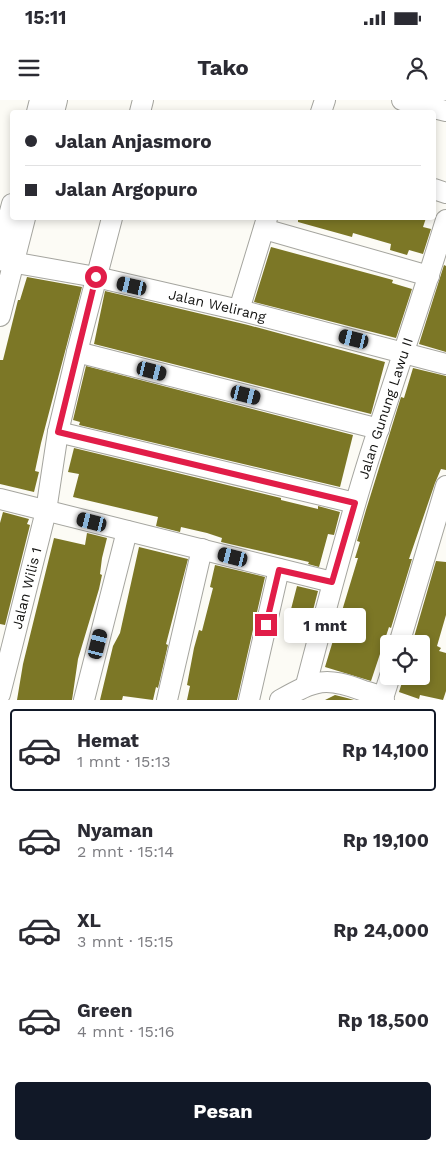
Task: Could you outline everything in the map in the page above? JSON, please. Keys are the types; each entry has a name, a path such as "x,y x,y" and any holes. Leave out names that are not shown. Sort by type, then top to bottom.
{"street":[{"path":"402,100 446,111"},
{"path":"0,316 4,257 10,217"},
{"path":"4,257 24,220"},
{"name":"Jalan Wilis 1","path":"0,694 46,511 58,432 76,352 111,220"},
{"name":"Jalan Gunung Lawu II","path":"306,685 332,582 355,503 446,220"},
{"path":"238,310 265,223 429,276"},
{"name":"Jalan Welirang","path":"4,257 238,310 446,364"},
{"path":"76,352 379,429"},
{"path":"58,432 355,503"},
{"path":"402,635 446,486"},
{"path":"0,499 332,582"},
{"path":"84,700 127,530"},
{"path":"167,700 202,549"},
{"path":"249,700 279,570"},
{"path":"280,700 306,685 328,680 340,682 384,699 388,685"}],"building":[{"path":"298,220 425,220 423,227 431,229 423,254 409,250 407,255 390,250 391,244 353,233 352,237 298,222"},
{"path":"271,247 393,280 392,283 412,289 396,338 254,302"},
{"path":"444,265 446,266 446,352 419,344"},
{"path":"27,277 82,287 41,443 35,471 39,472 34,492 0,484 0,360 3,360 18,300 20,300"},
{"path":"105,291 248,325 385,362 371,414 94,344"},
{"path":"86,366 353,435 340,487 79,425 80,422 73,420"},
{"path":"413,368 446,376 446,470 441,469 435,483 409,559 412,559 391,628 389,627 386,635 380,635 380,654 371,681 325,667 358,558 355,558 360,542 357,541 366,510 401,397 404,398"},
{"path":"74,448 281,498 281,500 318,509 318,506 340,512 334,535 328,534 319,567 308,564 309,562 221,542 222,538 207,533 181,527 180,532 156,526 158,517 73,497 79,474 68,472"},
{"path":"3,512 29,519 27,524 30,525 5,625 0,624 0,523"},
{"path":"87,533 107,538 102,558 100,574 102,575 99,589 78,659 72,700 17,700 23,664 54,538 85,545"},
{"path":"139,547 188,559 166,644 168,645 158,688 156,687 153,700 123,696 122,700 100,700 113,646 120,633"},
{"path":"436,561 446,562 446,615 437,646 441,648 439,651 446,653 446,691 443,700 420,695 419,699 399,692 401,685 430,685 430,635 415,635"},
{"path":"215,565 265,577 237,700 187,700 190,686 187,685 194,648 199,630 202,631 213,588 210,587"},
{"path":"297,586 318,591 311,618 290,613"},
{"path":"335,695 347,698 354,700 325,700"}],"route":[{"path":"96,277 76,352 58,432 355,503 332,582 279,570 266,625"}]}
